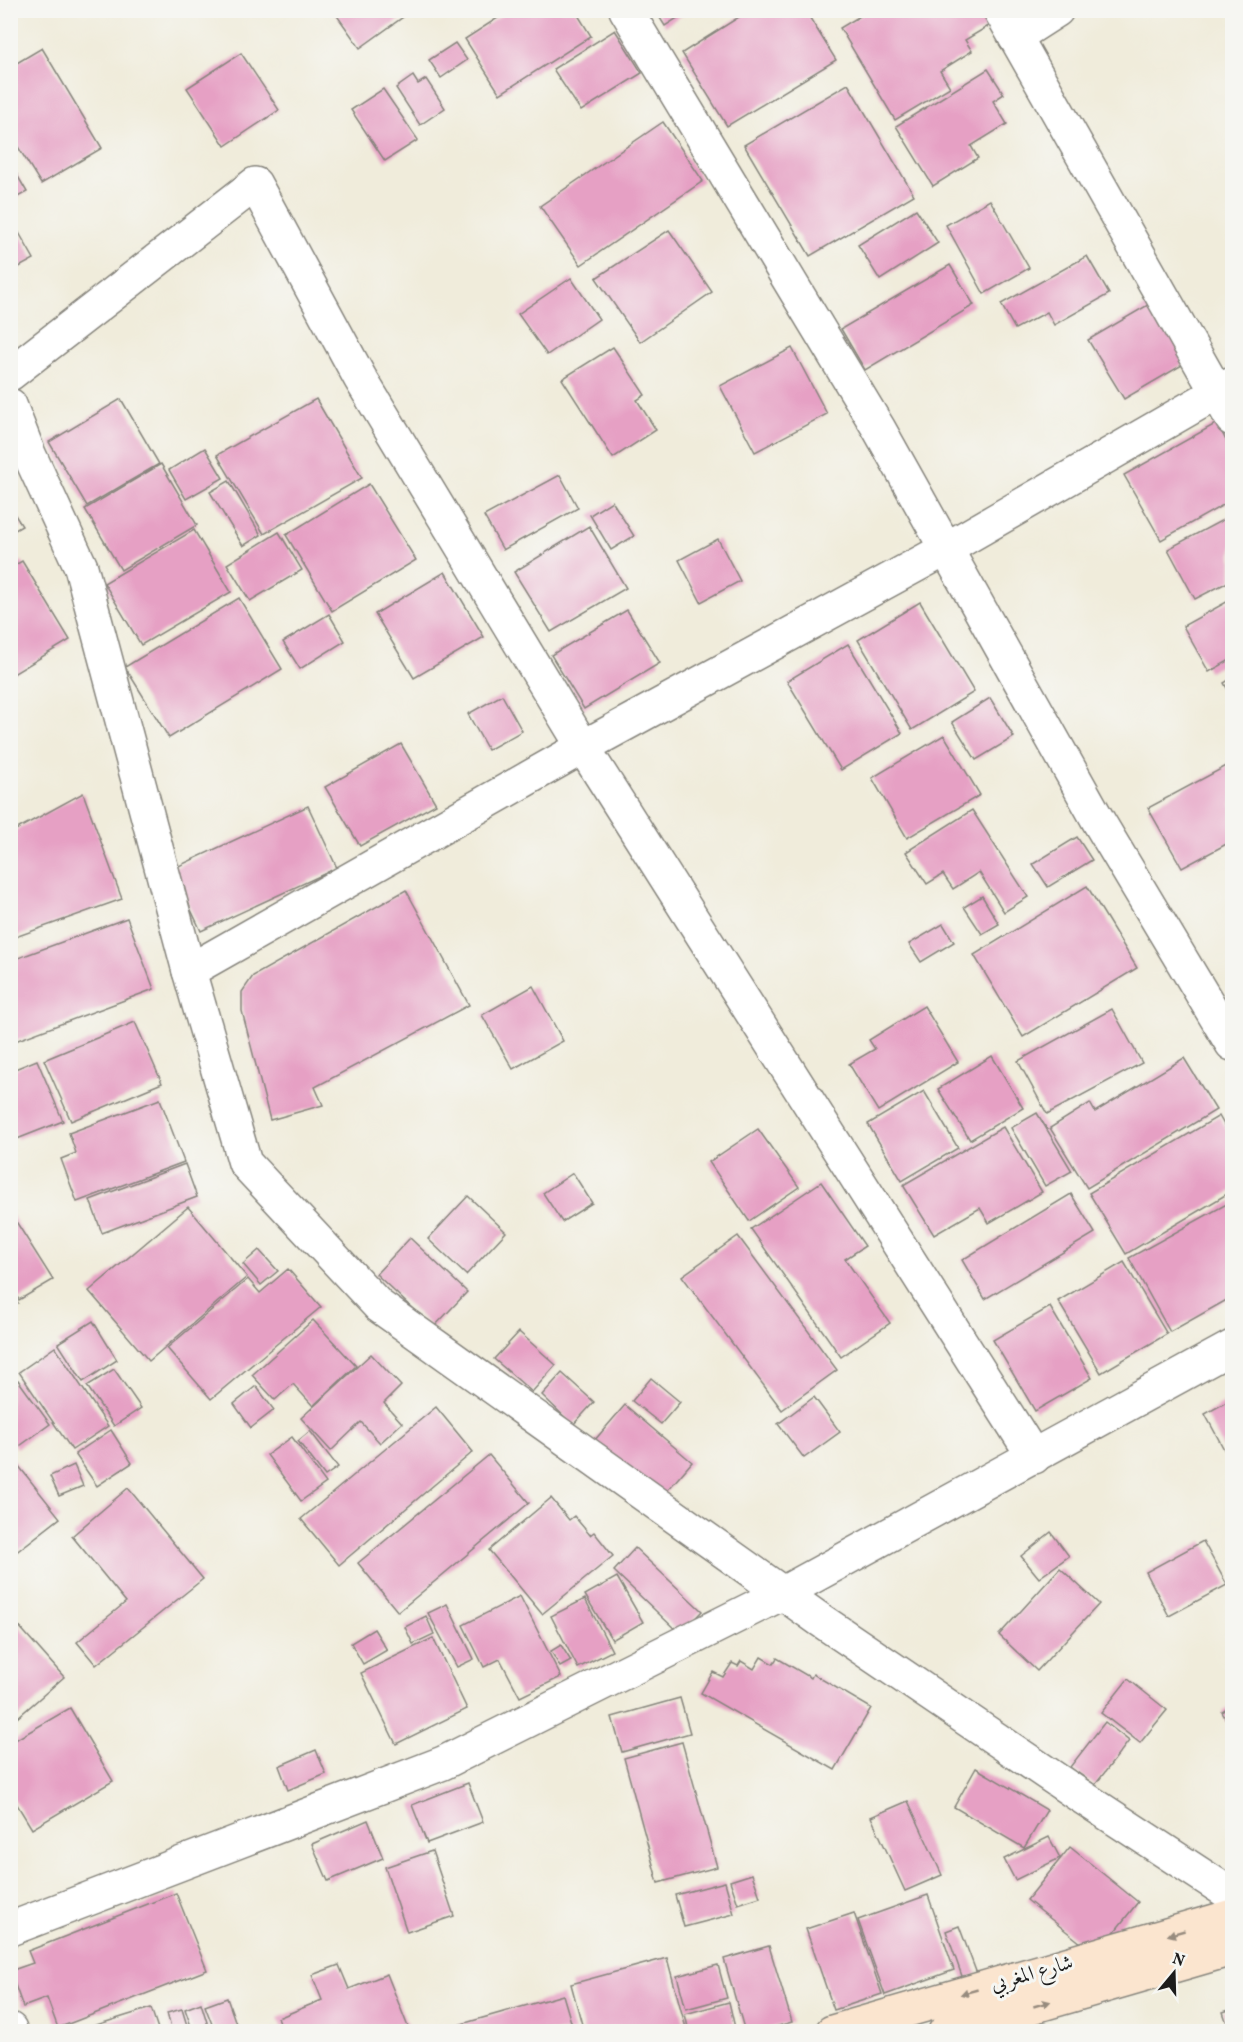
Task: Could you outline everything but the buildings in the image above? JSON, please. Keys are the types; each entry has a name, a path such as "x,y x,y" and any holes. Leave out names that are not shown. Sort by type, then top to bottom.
{"main road":[{"name":"شارع المغربي","path":"832,2031 1233,1916"},
{"name":"شارع المغربي","path":"945,2031 1233,1948"}],"street":[{"path":"626,10 879,429 1099,822 1233,1044"},
{"path":"189,971 583,747 1228,398 1007,24 1057,10"},
{"path":"10,374 255,184 360,378 583,747 1034,1457"},
{"path":"10,405 29,454 81,567 189,971 245,1163 379,1306 783,1593 1076,1793 1233,1894"},
{"path":"10,1929 443,1763 783,1593 1233,1347"}]}
